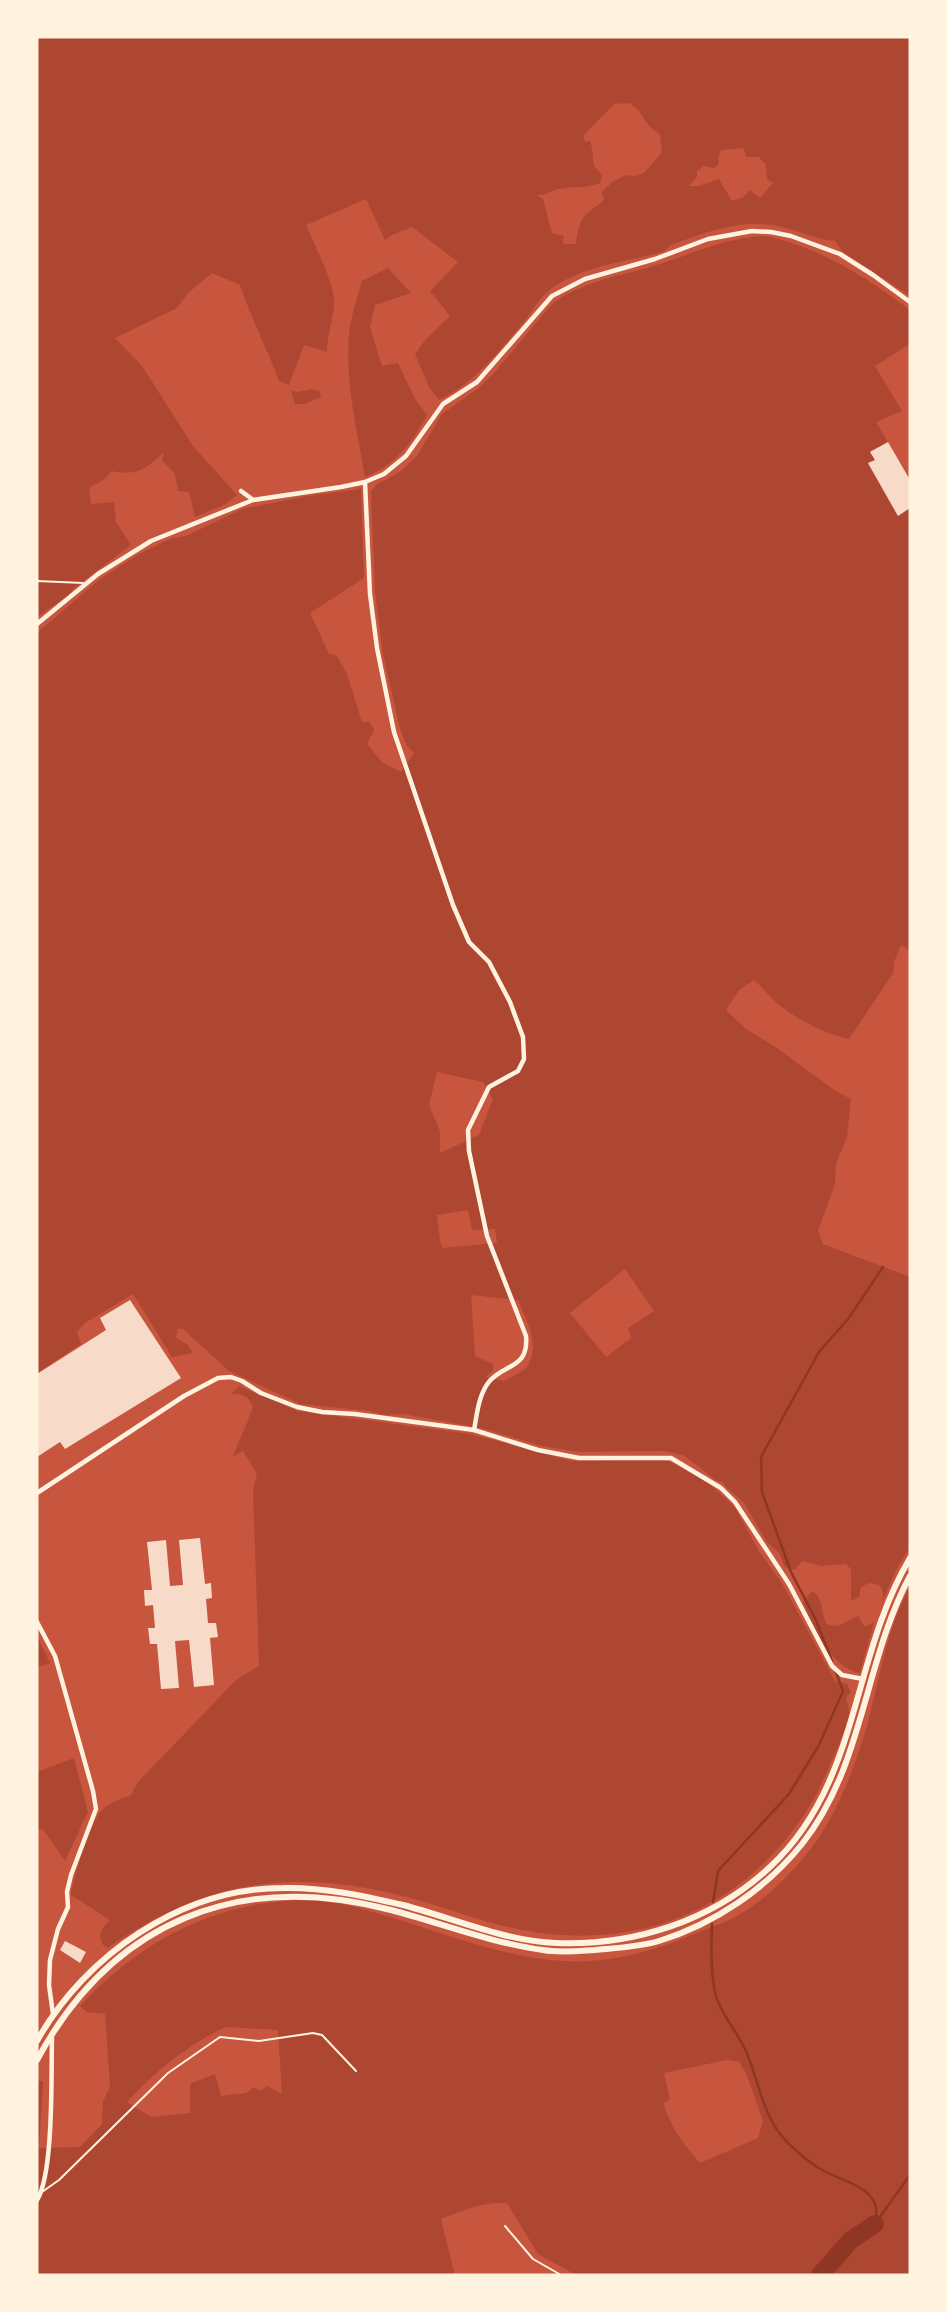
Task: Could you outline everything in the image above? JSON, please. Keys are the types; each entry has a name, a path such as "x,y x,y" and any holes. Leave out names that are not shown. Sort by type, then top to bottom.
{"main road":[{"path":"37,2041 53,2015 97,1964 148,1927 207,1900 268,1888 329,1890 405,1906 508,1935 554,1943 592,1943 653,1933 718,1906 770,1866 795,1839 824,1795 838,1762 885,1606 910,1558"},
{"path":"37,2060 62,2017 101,1972 147,1937 193,1914 244,1900 289,1896 342,1900 390,1909 480,1936 544,1951 579,1951 657,1941 705,1922 776,1872 816,1824 832,1799 845,1767 896,1603 910,1576"}],"street":[{"path":"37,624 87,583 151,541 253,499 365,482 384,474 406,456 443,404 477,382 552,296 585,279 655,259 708,239 743,232 771,232 792,236 840,254 910,302"},
{"path":"365,482 370,594 377,648 394,733 468,942 489,962 510,1002 523,1037 524,1059 519,1071 489,1087 468,1130 469,1151 484,1224 526,1336 527,1348 519,1362 489,1382 481,1397 474,1430"},
{"path":"241,491 253,499"},
{"path":"37,1493 184,1396 218,1378 231,1377 296,1407 322,1412 474,1430 538,1450 579,1458 671,1458 721,1488 735,1502 789,1584 832,1666 842,1675 863,1679"},
{"path":"37,1622 55,1656 96,1809 71,1875 67,1892 68,1907 58,1929 50,1960 49,1985 53,2015"},
{"path":"37,2200 48,2158 52,2031"}],"lane":[{"path":"37,581 87,583"},
{"path":"41,2193 59,2180 168,2073 220,2037 259,2041 313,2032 322,2035 356,2071"},
{"path":"505,2226 533,2259 561,2275"}],"shaded area":[{"path":"37,37 910,37 910,296 843,252 835,241 763,224 736,225 671,245 663,252 587,271 558,284 543,296 517,330 476,375 439,400 429,387 415,354 450,316 430,291 458,262 412,227 385,240 366,199 306,225 331,285 334,309 327,352 304,345 289,385 279,381 240,285 212,273 188,293 177,308 115,338 142,366 193,446 237,495 226,504 195,517 189,492 178,491 175,474 162,460 164,452 140,470 128,473 111,471 105,479 89,488 91,504 114,502 116,522 131,545 37,617","holes":["629,103 660,134 662,152 644,173 626,175 612,182 601,193 604,199 586,214 581,222 576,244 563,244 564,236 552,233 543,199 536,195 600,183 602,174 595,167 590,141 585,142 583,136 614,104","744,148 746,157 759,157 766,165 767,179 773,183 760,198 750,190 742,198 732,201 719,179 699,186 688,186 697,177 697,171 704,166 714,168 719,164 721,150"]},
{"path":"766,236 806,248 842,265 910,310 910,344 875,366 902,411 876,422 888,442 870,451 875,460 868,464 897,515 910,508 910,951 901,945 893,973 849,1039 821,1030 794,1016 754,980 739,990 726,1010 746,1029 851,1099 847,1137 836,1164 835,1184 818,1231 823,1244 910,1277 910,1548 898,1566 882,1602 880,1585 869,1583 861,1587 859,1597 851,1601 851,1569 846,1564 821,1566 802,1561 795,1570 785,1567 779,1553 767,1542 744,1503 723,1482 717,1481 683,1455 663,1451 579,1452 542,1446 481,1428 403,1414 384,1415 370,1411 300,1404 229,1371 183,1329 178,1329 176,1338 188,1345 193,1353 172,1357 133,1294 85,1323 77,1332 81,1344 37,1373 37,633 100,579 141,553 172,538 186,536 242,509 361,489 364,578 310,613 329,654 337,656 347,674 362,722 370,722 374,730 367,744 382,762 401,772 414,753 407,746 400,729 383,654 375,591 371,492 377,484 400,472 417,456 442,414 480,387 495,372 552,304 592,283 738,239","holes":["437,1072 483,1082 493,1099 479,1135 440,1153 440,1131 429,1105","468,1210 472,1230 495,1229 497,1243 443,1248 437,1215","625,1269 654,1311 628,1328 631,1338 606,1357 570,1313","471,1295 518,1300 532,1340 533,1349 528,1365 505,1381 485,1377 493,1371 493,1364 475,1356"]},
{"path":"388,268 411,293 375,305 370,327 382,366 398,363 415,399 427,415 402,452 386,466 365,477 350,388 349,334 362,281"},
{"path":"312,389 319,391 321,397 305,404 295,404 291,390 298,392"},
{"path":"239,1386 298,1411 471,1434 571,1461 671,1462 708,1483 734,1506 760,1553 782,1583 835,1681 847,1684 851,1692 846,1698 848,1721 834,1756 815,1797 790,1835 760,1867 727,1893 691,1913 652,1927 611,1934 567,1935 522,1930 381,1891 351,1885 290,1882 240,1888 217,1894 171,1911 107,1948 102,1944 101,1930 110,1920 71,1895 83,1852 97,1817 108,1805 131,1795 138,1782 236,1680 259,1666 253,1491 257,1474 243,1451 233,1456 253,1408 245,1396 231,1394"},
{"path":"910,1587 910,2275 576,2275 538,2254 507,2203 498,2203 481,2205 441,2219 455,2275 37,2275 37,2081 43,2081 39,2148 80,2147 102,2124 103,2101 110,2087 105,2014 87,2012 80,2006 127,1963 181,1929 240,1908 272,1902 316,1900 337,1903 498,1950 564,1961 600,1960 634,1954 727,1921 760,1901 780,1884 806,1855 827,1825 857,1757 885,1653","holes":["226,2027 278,2030 282,2094 267,2086 260,2091 254,2087 246,2093 221,2096 215,2074 190,2084 190,2113 151,2117 127,2102 173,2060 199,2041","727,2060 739,2062 746,2073 763,2121 758,2138 700,2163 678,2135 666,2112 663,2103 670,2100 664,2073"]},
{"path":"812,1591 819,1598 828,1625 838,1626 858,1616 865,1627 874,1622 860,1673 840,1663 824,1645 803,1602"},
{"path":"37,1636 50,1663 39,1667 37,1663"},
{"path":"74,1758 88,1812 65,1861 43,1829 37,1831 37,1772"}],"building":[{"path":"888,442 910,480 910,508 898,516 868,463 875,460 870,452"},
{"path":"130,1300 181,1378 65,1449 60,1442 37,1457 37,1374 106,1330 100,1318"},
{"path":"200,1538 205,1584 211,1583 212,1598 206,1599 208,1623 216,1623 218,1637 210,1638 214,1685 194,1687 189,1640 175,1641 179,1688 161,1689 157,1644 150,1644 148,1628 155,1628 153,1605 145,1606 144,1590 152,1590 147,1542 166,1540 170,1586 183,1585 179,1540"},
{"path":"65,1941 86,1952 80,1963 60,1950"}],"waterway":[{"path":"832,1661 815,1618 791,1572 762,1492 761,1457 819,1352 848,1319 883,1267"},
{"path":"713,1902 718,1871 789,1794 819,1745 843,1691 835,1670"},
{"path":"712,1924 712,1972 717,1999 746,2051 773,2123 788,2143 811,2163 870,2195 875,2203 875,2224"},
{"path":"877,2221 910,2175"},
{"path":"820,2275 851,2240 875,2224"}]}
